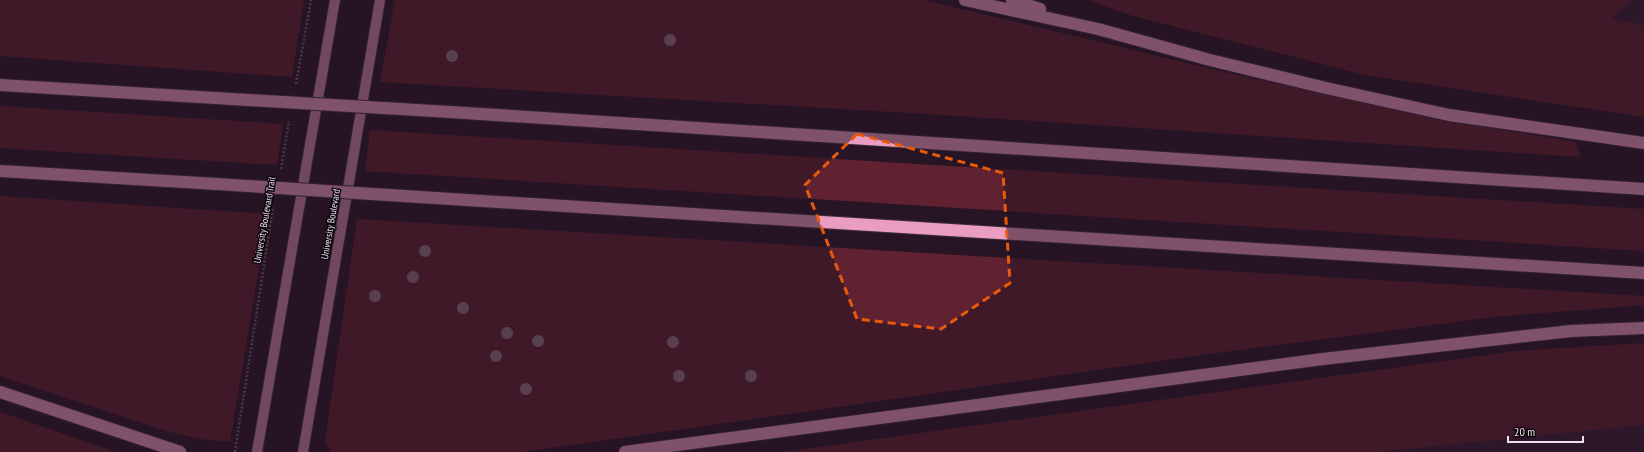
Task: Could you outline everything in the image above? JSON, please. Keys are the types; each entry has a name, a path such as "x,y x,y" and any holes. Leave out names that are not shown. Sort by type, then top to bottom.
{"highway":[{"path":"965,0 1098,29"},
{"path":"1012,0 1098,29 1210,60 1326,88 1441,113 1644,143"},
{"path":"0,84 1644,189"},
{"path":"0,171 1644,273"},
{"path":"625,452 1324,359 1570,331 1644,328"},
{"path":"0,392 91,424 180,452"}],"main road":[{"path":"258,452 335,0"},
{"name":"University Boulevard","path":"303,452 380,0"}],"path":[{"path":"295,89 311,0"},
{"name":"University Boulevard Trail","path":"279,175 289,120"},
{"name":"University Boulevard Trail","path":"235,452 274,206"}],"highlighted area":[{"path":"857,134 1003,173 1010,283 941,329 857,319 805,185"}],"shaded area":[{"path":"0,0 304,0 292,77 0,56"},
{"path":"395,0 924,0 1249,78 1466,124 1576,142 1580,157 927,114 380,82"},
{"path":"1088,0 1632,0 1611,19 1644,26 1644,117 1365,75 1130,15"},
{"path":"1517,0 1644,0 1644,26 1611,20"},
{"path":"0,106 283,124 277,165 0,148"},
{"path":"370,130 1644,209 1644,251 365,171"},
{"path":"0,196 268,214 230,442 200,439 166,431 0,376"},
{"path":"357,219 1644,296 1644,305 1494,317 1209,354 522,452 332,452 325,441"},
{"path":"1644,343 1644,425 1376,452 783,452 1516,351"},
{"path":"0,412 116,452 0,452"},
{"path":"1644,425 1644,452 1376,452"}]}
